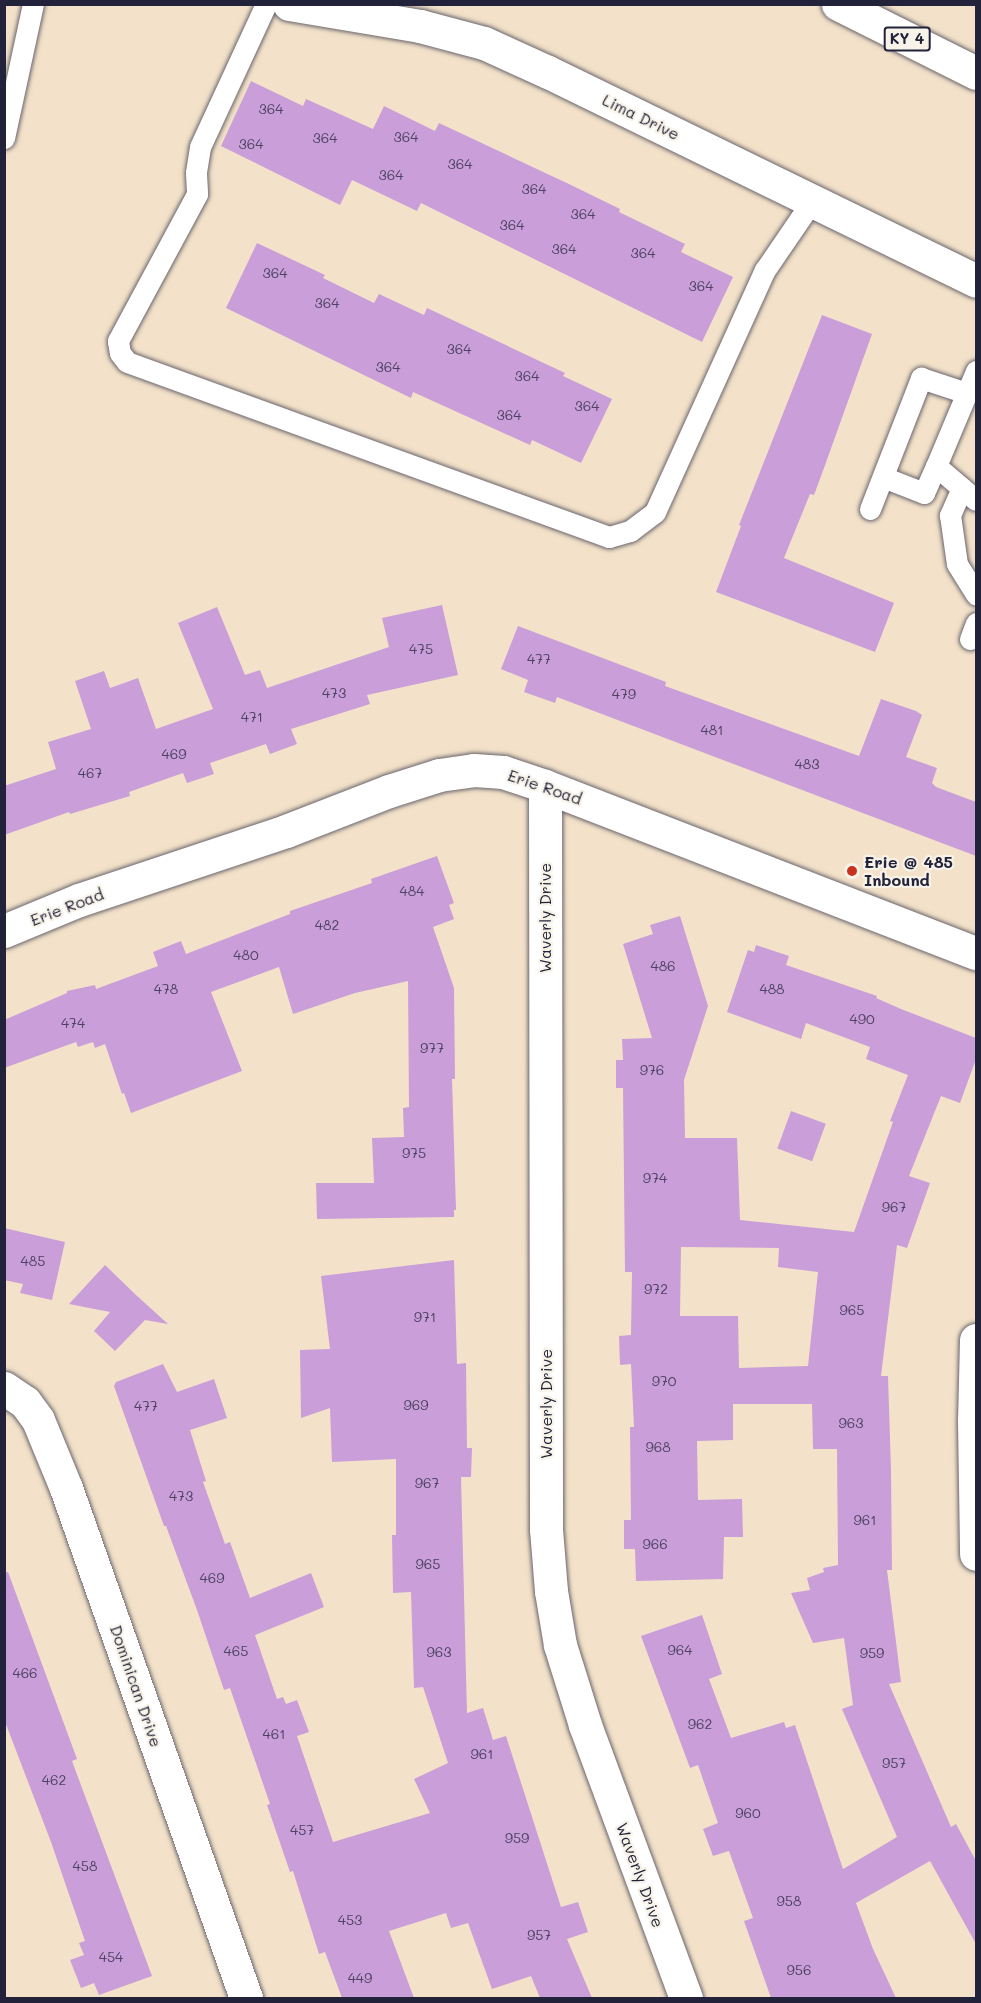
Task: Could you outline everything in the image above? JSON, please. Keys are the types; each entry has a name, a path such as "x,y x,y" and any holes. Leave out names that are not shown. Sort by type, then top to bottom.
{"main road":[{"name":"Lima Drive","path":"289,4 420,26 484,43 976,281"},
{"name":"KY 4","path":"838,4 976,73"},
{"name":"Erie Road","path":"4,931 79,900 286,831 439,775 474,770 503,772 545,786 976,953"},
{"name":"Waverly Drive","path":"545,786 546,1529 551,1592 560,1645 585,1725 686,1998"},
{"path":"976,1340 974,1421 976,1554"},
{"name":"Dominican Drive","path":"4,1388 25,1402 38,1420 66,1488 246,1998"}],"lane":[{"path":"4,138 33,4"},
{"path":"266,4 200,147 196,173 197,194 118,340 120,352 127,362 609,537 630,531 656,512 765,270 812,201"},
{"path":"882,477 924,493 976,371"},
{"path":"870,510 921,378 967,393"},
{"path":"936,466 969,494 950,515 957,564 976,594"}],"building":[{"path":"251,81 303,106 306,99 373,129 384,106 435,131 439,123 620,209 619,212 685,244 681,252 733,277 702,342 421,203 417,211 352,180 340,205 221,146"},
{"path":"257,243 325,275 323,278 374,303 379,294 424,315 427,308 565,373 563,376 612,399 581,463 532,440 530,445 413,392 411,398 226,308"},
{"path":"822,315 872,334 814,495 810,494 784,558 894,603 875,652 716,592 741,526 739,525"},
{"path":"442,605 458,675 367,695 370,704 291,729 297,744 270,754 266,744 210,763 214,774 187,783 183,773 129,792 130,796 70,814 69,812 4,835 4,786 56,769 48,742 91,729 75,681 104,671 110,688 138,678 156,729 213,709 178,623 217,607 245,675 260,670 267,688 389,647 382,618"},
{"path":"518,626 666,682 665,686 859,756 881,699 916,711 922,715 906,757 937,768 932,783 936,787 976,802 976,856 557,697 555,703 524,692 528,680 501,669"},
{"path":"437,856 454,903 449,905 454,919 433,927 454,988 455,1079 452,1079 456,1210 454,1210 454,1217 317,1219 316,1183 374,1183 372,1138 404,1137 403,1108 409,1107 408,981 355,993 293,1014 279,967 211,992 242,1071 131,1113 105,1044 95,1048 93,1042 78,1047 76,1042 4,1068 4,1020 67,993 67,991 95,985 96,989 158,966 153,952 181,941 186,954 290,914 290,911 372,883 371,879"},
{"path":"680,916 708,1006 684,1080 685,1138 737,1138 740,1220 854,1232 893,1122 890,1121 908,1075 866,1059 870,1047 806,1023 801,1039 727,1012 748,950 754,952 756,945 789,956 786,965 877,996 876,998 901,1009 976,1038 976,1059 960,1103 941,1096 909,1176 930,1183 907,1248 897,1245 881,1376 888,1376 892,1570 887,1570 901,1682 889,1684 951,1827 956,1824 976,1861 976,1944 930,1861 856,1903 873,1949 896,1998 771,1998 744,1921 753,1918 729,1851 713,1856 703,1829 718,1823 698,1765 690,1768 641,1636 702,1615 722,1674 709,1679 731,1738 784,1722 786,1728 795,1725 843,1869 897,1837 842,1709 853,1705 844,1638 813,1643 791,1593 810,1590 807,1578 824,1572 823,1568 838,1565 837,1449 813,1449 812,1404 733,1404 733,1440 697,1441 698,1500 742,1499 743,1537 724,1537 723,1579 636,1581 635,1549 624,1549 624,1520 631,1520 630,1427 634,1427 631,1364 620,1365 619,1336 631,1335 632,1272 625,1272 623,1088 616,1088 616,1060 623,1060 622,1039 652,1038 623,944 653,934 650,925","holes":["681,1247 779,1248 778,1267 818,1272 808,1366 739,1368 738,1316 680,1316"]},
{"path":"791,1111 826,1124 812,1161 777,1149"},
{"path":"4,1228 65,1242 52,1300 20,1293 23,1284 4,1280"},
{"path":"454,1260 457,1364 466,1363 467,1448 472,1448 471,1477 461,1477 467,1713 483,1708 493,1740 506,1736 561,1907 578,1902 588,1932 567,1939 592,1998 540,1998 531,1976 492,1989 468,1923 451,1928 446,1913 389,1931 414,1998 342,1998 325,1952 319,1954 293,1871 290,1872 267,1805 270,1804 230,1688 224,1690 197,1610 114,1386 116,1382 163,1364 177,1392 214,1379 227,1418 190,1430 206,1481 203,1482 225,1544 230,1542 250,1598 311,1573 324,1607 255,1635 277,1699 283,1697 286,1704 297,1700 309,1732 297,1736 333,1842 430,1813 414,1779 448,1763 423,1687 414,1688 411,1592 393,1593 392,1535 396,1535 396,1459 332,1462 330,1408 301,1418 300,1350 330,1349 321,1276"},
{"path":"105,1265 168,1324 145,1320 115,1351 94,1331 110,1312 69,1304"},
{"path":"8,1572 77,1759 72,1761 152,1976 99,1995 94,1983 81,1988 70,1960 84,1955 79,1943 85,1941 51,1842 4,1719 4,1573"}],"place":[{"name":"Erie @ 485 Inbound","path":"852,871"}]}
